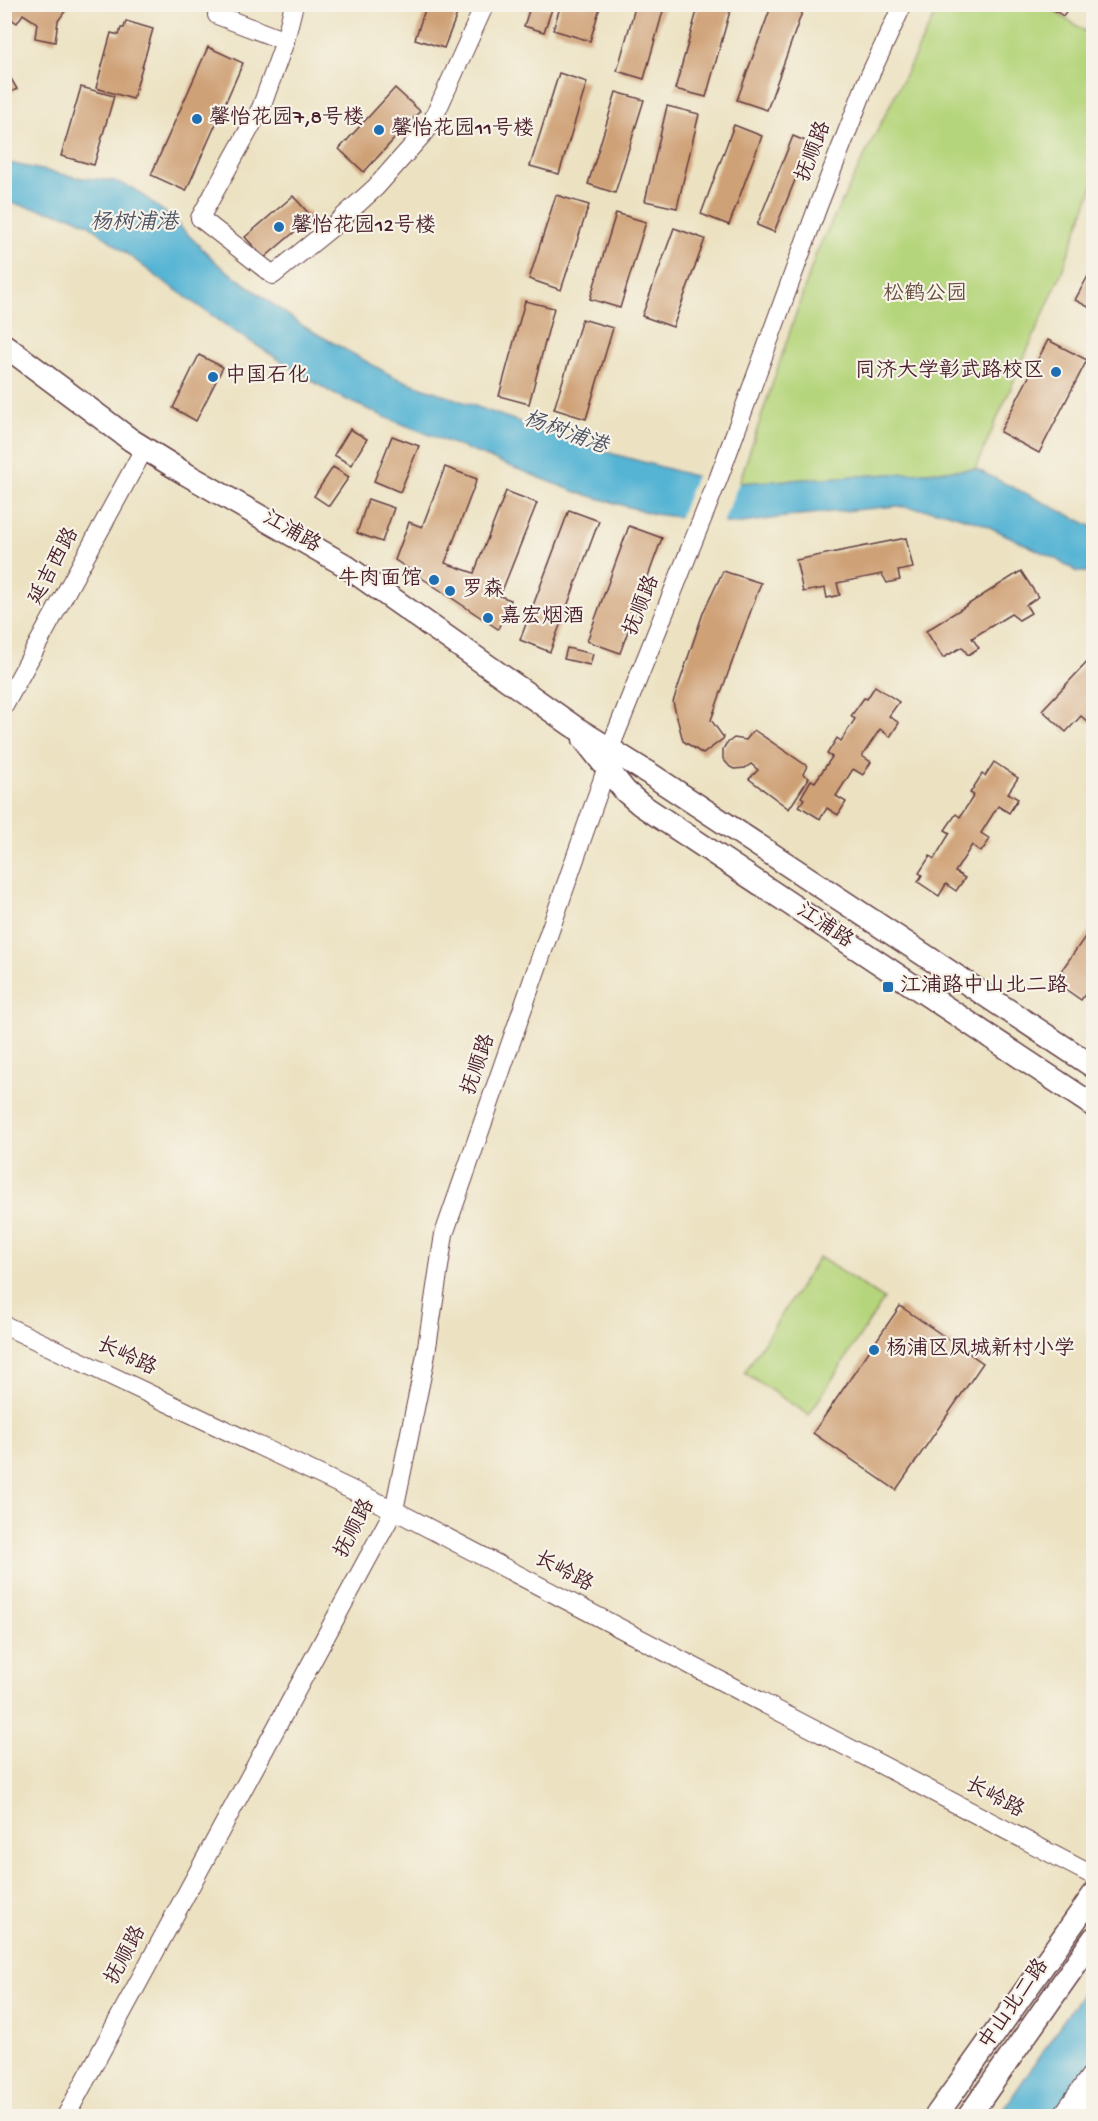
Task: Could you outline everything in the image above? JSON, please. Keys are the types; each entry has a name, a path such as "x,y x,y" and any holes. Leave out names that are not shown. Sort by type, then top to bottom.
{"highway":[{"path":"1066,2116 1094,2078"}],"main road":[{"name":"江浦路","path":"4,345 144,449 343,564 573,726 608,758 1094,1066"},
{"name":"江浦路","path":"608,758 626,791 640,804 1094,1106"},
{"name":"中山北二路","path":"936,2116 1094,1894"},
{"name":"中山北二路","path":"969,2116 1094,1938"}],"street":[{"path":"294,4 285,41 261,108 200,218 273,275 376,188 430,126 485,4"},
{"name":"抚顺路","path":"66,2116 394,1510 425,1360 444,1234 608,758 719,477 756,371 854,113 880,50 903,4"},
{"path":"217,15 285,41"},
{"name":"延吉西路","path":"4,706 144,449"},
{"name":"长岭路","path":"4,1325 394,1510 1094,1876"}],"green space":[{"name":"松鹤公园","path":"940,5 1044,5 1093,36 1093,186 1061,274 975,469 739,483 817,251"},
{"path":"819,1257 884,1299 809,1415 744,1373"}],"water":[{"name":"杨树浦港","path":"4,162 75,177 115,181 134,189 167,214 219,265 303,326 394,377 592,448 694,476 739,483 976,469 1093,527 1093,572 1078,572 981,523 945,512 897,506 799,515 735,524 654,514 576,492 387,418 332,393 237,333 156,276 88,224 71,216 5,202"},
{"path":"1093,1977 1093,2079 1068,2116 999,2116"}],"pier":[{"path":"697,473 740,480 722,525 679,519"}],"building":[{"path":"4,4 72,4 58,21 55,42 35,38 37,23 23,14 17,23 4,14"},
{"path":"427,4 461,4 444,48 415,39"},
{"path":"531,4 552,9 544,32 524,26"},
{"path":"561,4 601,4 590,41 553,30"},
{"path":"636,4 665,4 644,79 617,71"},
{"path":"699,4 732,4 706,97 675,89"},
{"path":"772,4 805,4 767,110 737,100"},
{"path":"1045,4 1071,4 1063,16"},
{"path":"126,21 153,29 133,99 96,88 111,33 119,35"},
{"name":"馨怡花园7,8号楼","path":"208,47 243,63 186,191 151,175"},
{"path":"6,70 17,89 4,96 4,71"},
{"path":"559,73 587,82 559,174 530,166"},
{"path":"81,87 114,96 94,165 61,156"},
{"name":"馨怡花园11号楼","path":"395,88 420,111 364,172 339,149"},
{"path":"616,92 644,100 615,193 588,184"},
{"path":"667,106 699,114 677,208 645,201"},
{"path":"734,125 762,136 729,225 701,214"},
{"path":"793,136 810,143 774,232 757,225"},
{"path":"556,195 589,205 561,290 529,279"},
{"name":"馨怡花园12号楼","path":"293,196 312,217 264,258 245,237"},
{"path":"616,213 646,222 620,308 590,299"},
{"path":"674,228 705,239 673,327 642,316"},
{"path":"1094,265 1094,310 1075,300"},
{"path":"525,301 554,308 529,404 499,396"},
{"path":"582,319 613,328 586,419 554,409"},
{"path":"1048,340 1087,360 1039,453 1000,432"},
{"path":"199,355 223,367 196,421 173,408"},
{"path":"350,429 367,439 351,465 334,455"},
{"path":"392,436 419,446 400,492 374,481"},
{"path":"333,467 349,477 329,506 314,496"},
{"path":"445,467 477,479 445,563 474,573 506,491 537,503 500,596 511,600 498,629 395,560 409,522 422,527"},
{"path":"368,499 394,508 382,542 357,533"},
{"path":"569,510 599,521 550,652 520,640"},
{"path":"629,526 662,538 620,653 587,641"},
{"path":"906,538 913,568 898,571 900,580 887,583 882,574 837,583 840,595 827,598 825,588 803,592 796,560"},
{"path":"723,571 761,583 711,720 724,738 703,754 683,741 673,702 703,613"},
{"path":"1021,571 1038,597 1026,605 1031,613 1019,620 1011,614 972,638 979,648 968,655 962,647 943,658 926,631"},
{"path":"567,648 593,654 590,665 564,659"},
{"path":"1094,655 1094,700 1089,705 1094,709 1094,718 1089,723 1081,716 1066,732 1042,710"},
{"path":"875,686 899,702 889,716 899,723 890,737 880,729 862,756 871,762 863,775 853,769 836,796 846,802 838,815 827,808 820,819 799,806 804,799 801,797 811,780 815,782 832,757 827,754 837,738 841,741 855,719 851,716 864,698 867,699"},
{"path":"754,730 807,766 803,774 809,778 789,809 749,779 758,770 751,764 745,768 734,769 723,759 723,749 726,744 734,738 746,740"},
{"path":"994,762 1018,778 1008,793 1018,799 1009,813 998,806 981,833 990,839 981,852 972,845 955,872 965,878 956,891 946,884 939,896 918,882 922,875 919,873 930,856 934,859 950,833 945,830 956,814 960,817 974,795 970,793 982,774 985,776"},
{"path":"1094,924 1094,982 1081,1000 1054,981"},
{"path":"900,1306 983,1363 896,1490 813,1433"}],"place":[{"name":"馨怡花园7,8号楼","path":"197,119"},
{"name":"馨怡花园11号楼","path":"379,130"},
{"name":"馨怡花园12号楼","path":"279,227"},
{"name":"同济大学彰武路校区","path":"1056,372"},
{"name":"中国石化","path":"213,377"},
{"name":"牛肉面馆","path":"434,580"},
{"name":"罗森","path":"450,591"},
{"name":"嘉宏烟酒","path":"488,618"},
{"name":"江浦路中山北二路","path":"888,987"},
{"name":"杨浦区凤城新村小学","path":"874,1350"}]}
